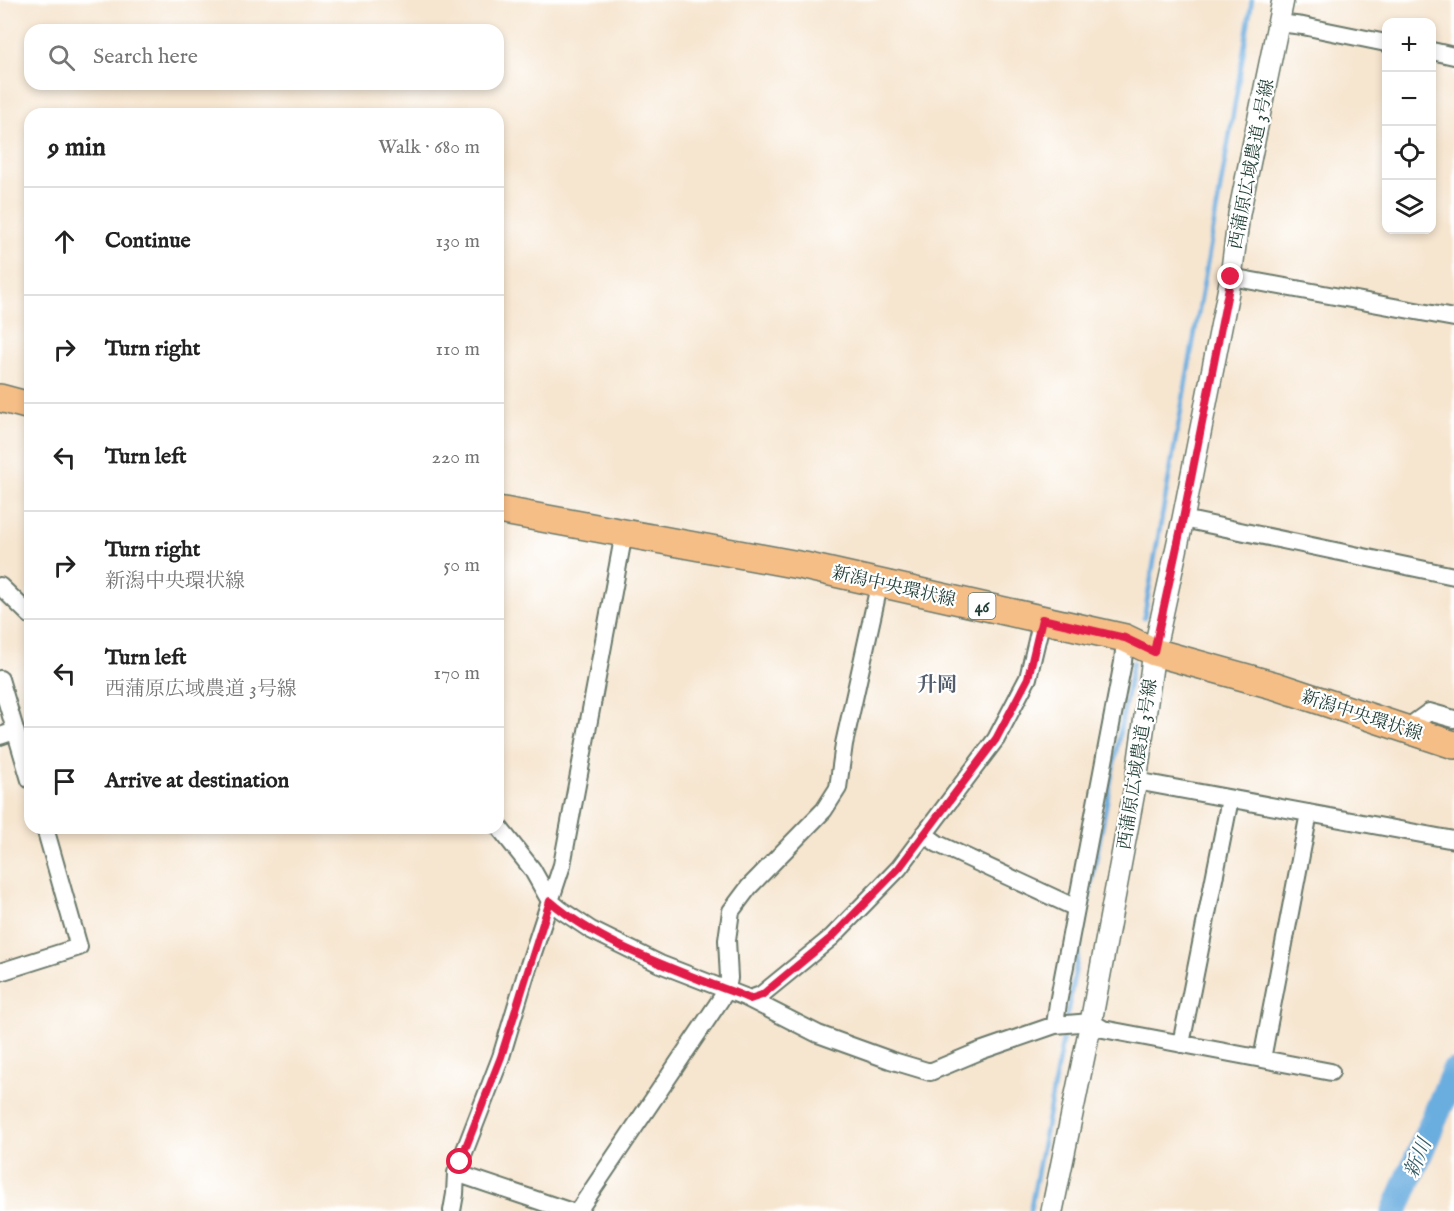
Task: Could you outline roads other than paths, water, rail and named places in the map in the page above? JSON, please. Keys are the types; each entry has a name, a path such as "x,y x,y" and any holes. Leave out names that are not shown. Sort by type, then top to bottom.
{"main road":[{"path":"0,398 24,404"},
{"name":"新潟中央環状線","path":"504,511 804,566 1125,638 1154,652 1276,686 1454,745"}],"street":[{"name":"西蒲原広域農道 3号線","path":"1052,1211 1091,1022 1136,781 1154,652 1231,277 1239,214 1283,0"},
{"path":"1279,23 1382,42"},
{"path":"1436,52 1454,56"},
{"path":"1231,277 1454,318"},
{"path":"1183,519 1454,576"},
{"path":"452,1211 456,1173 501,1057 562,865 624,532"},
{"path":"578,1211 727,990 731,911 749,886 824,810 838,788 844,744 877,595 876,582"},
{"path":"0,586 24,609"},
{"path":"750,999 762,995 832,937 899,868 996,739 1028,678 1042,619"},
{"path":"1055,1025 1123,662 1125,638"},
{"path":"0,679 7,734 24,768"},
{"path":"1404,730 1429,712 1454,719"},
{"path":"1136,781 1454,840"},
{"path":"1181,1044 1230,799"},
{"path":"1262,1059 1309,813"},
{"path":"0,972 79,947 47,834"},
{"path":"504,834 532,869 550,901 591,930 660,964 750,999 818,1034 930,1072 980,1051 1055,1025 1091,1022 1103,1029 1331,1072"},
{"path":"924,834 938,844 1076,908"},
{"path":"456,1173 569,1211"}],"waterway":[{"path":"1144,618 1252,0"},
{"path":"1066,1020 1133,662"},
{"path":"1030,1211 1065,1028"},
{"name":"新川","path":"1395,1211 1454,1072"}],"district":[{"name":"升岡","path":"937,684"}]}
